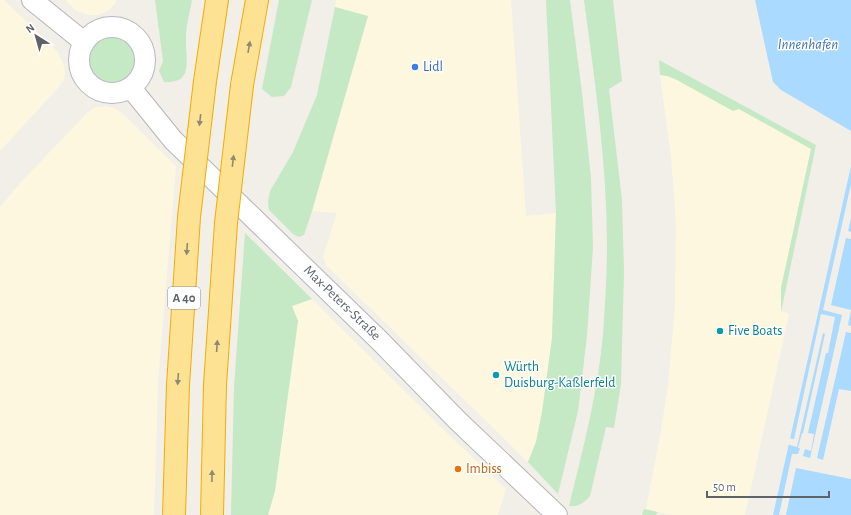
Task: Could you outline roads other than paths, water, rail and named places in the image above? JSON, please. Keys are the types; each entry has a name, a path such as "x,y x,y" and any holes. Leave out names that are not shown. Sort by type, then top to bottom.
{"highway":[{"name":"A 40","path":"174,515 178,385 188,232 205,81 217,0"},
{"name":"A 40","path":"212,515 215,385 226,223 242,85 257,0"}],"street":[{"path":"32,0 84,42"},
{"path":"107,27 117,27 125,29 138,38 144,48 146,59 142,75 131,88 119,92 107,93 99,91 86,82 79,64 80,53 84,42 90,35 107,27"},
{"name":"Max-Peters-Straße","path":"131,88 172,140 380,340 458,421 557,515"}],"water":[{"name":"Innenhafen","path":"755,0 851,0 851,131 781,90 773,82"},
{"path":"851,166 851,515 773,515"}],"place":[{"name":"Lidl","path":"415,67"},
{"name":"Five Boats","path":"720,331"},
{"name":"Würth Duisburg-Kaßlerfeld","path":"496,375"},
{"name":"Imbiss","path":"458,469"}]}
